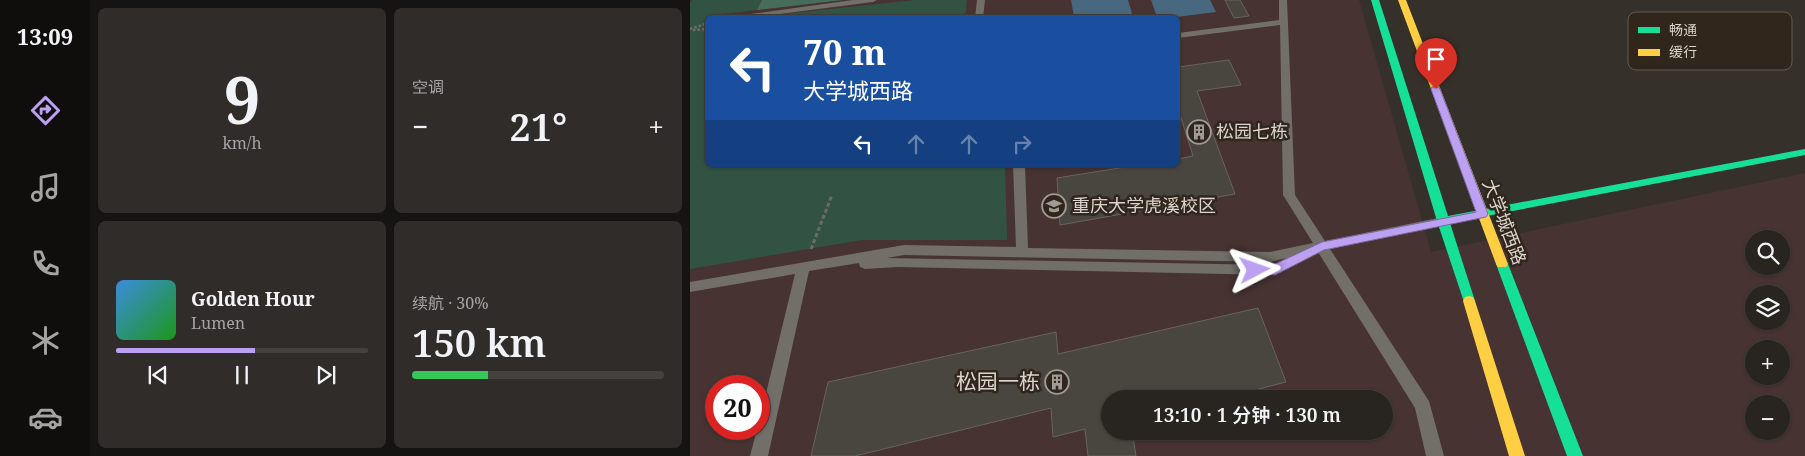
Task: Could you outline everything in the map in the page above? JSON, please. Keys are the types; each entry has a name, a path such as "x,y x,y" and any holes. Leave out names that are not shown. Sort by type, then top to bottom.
{"main road":[{"path":"1375,0 1517,456"},
{"name":"大学城西路","path":"1402,0 1575,456"},
{"path":"1443,221 1805,152"}],"lane":[{"path":"750,15 874,0"},
{"path":"979,15 981,0"},
{"path":"1283,0 1290,195 1423,406 1435,456"},
{"path":"1180,36 1284,22"},
{"path":"1019,167 1022,251"},
{"path":"690,287 904,250 1270,257 1443,221"},
{"path":"803,268 898,262 1275,270 1322,246"},
{"path":"759,456 803,268"}],"path":[{"path":"690,29 705,24"},
{"path":"690,29 705,29"},
{"path":"803,268 832,194"}],"shaded area":[{"name":"重庆大学虎溪校区","path":"690,0 1359,0 1431,252 1805,173 1805,456 690,456"}],"green space":[{"path":"692,0 762,0 757,10 722,15 705,15 705,167 1005,167 1007,240 862,240 690,269 690,3"},
{"path":"762,0 843,0 757,10"},
{"path":"915,0 967,0 965,15 773,15"}],"water":[{"path":"1071,0 1128,0 1132,15 1074,15"},
{"path":"1151,0 1210,0 1216,12 1180,16 1156,15"}],"building":[{"path":"1225,0 1240,0 1249,16 1234,18"},
{"name":"松园七栋","path":"1229,60 1241,85 1197,91 1235,194 1060,225 1057,178 1126,167 1180,167 1180,159 1193,156 1180,114 1180,67"},
{"name":"松园一栋","path":"1258,308 1286,382 1255,390 1101,390 1101,440 1133,440 1136,456 1088,456 1085,429 1053,437 1051,408 855,456 811,456 828,382 1056,332 1058,354"}],"traffic: fast":[{"path":"1375,0 1469,301"},
{"path":"1443,221 1805,152"},
{"path":"1502,264 1575,456"}],"traffic: slow":[{"path":"1402,0 1502,264"},
{"path":"1469,301 1517,456"}],"place":[{"name":"松园七栋","path":"1199,132"},
{"name":"重庆大学虎溪校区","path":"1054,206"},
{"name":"松园一栋","path":"1057,382"}],"route":[{"path":"1255,270 1275,270 1322,246 1482,214 1436,89"}]}
